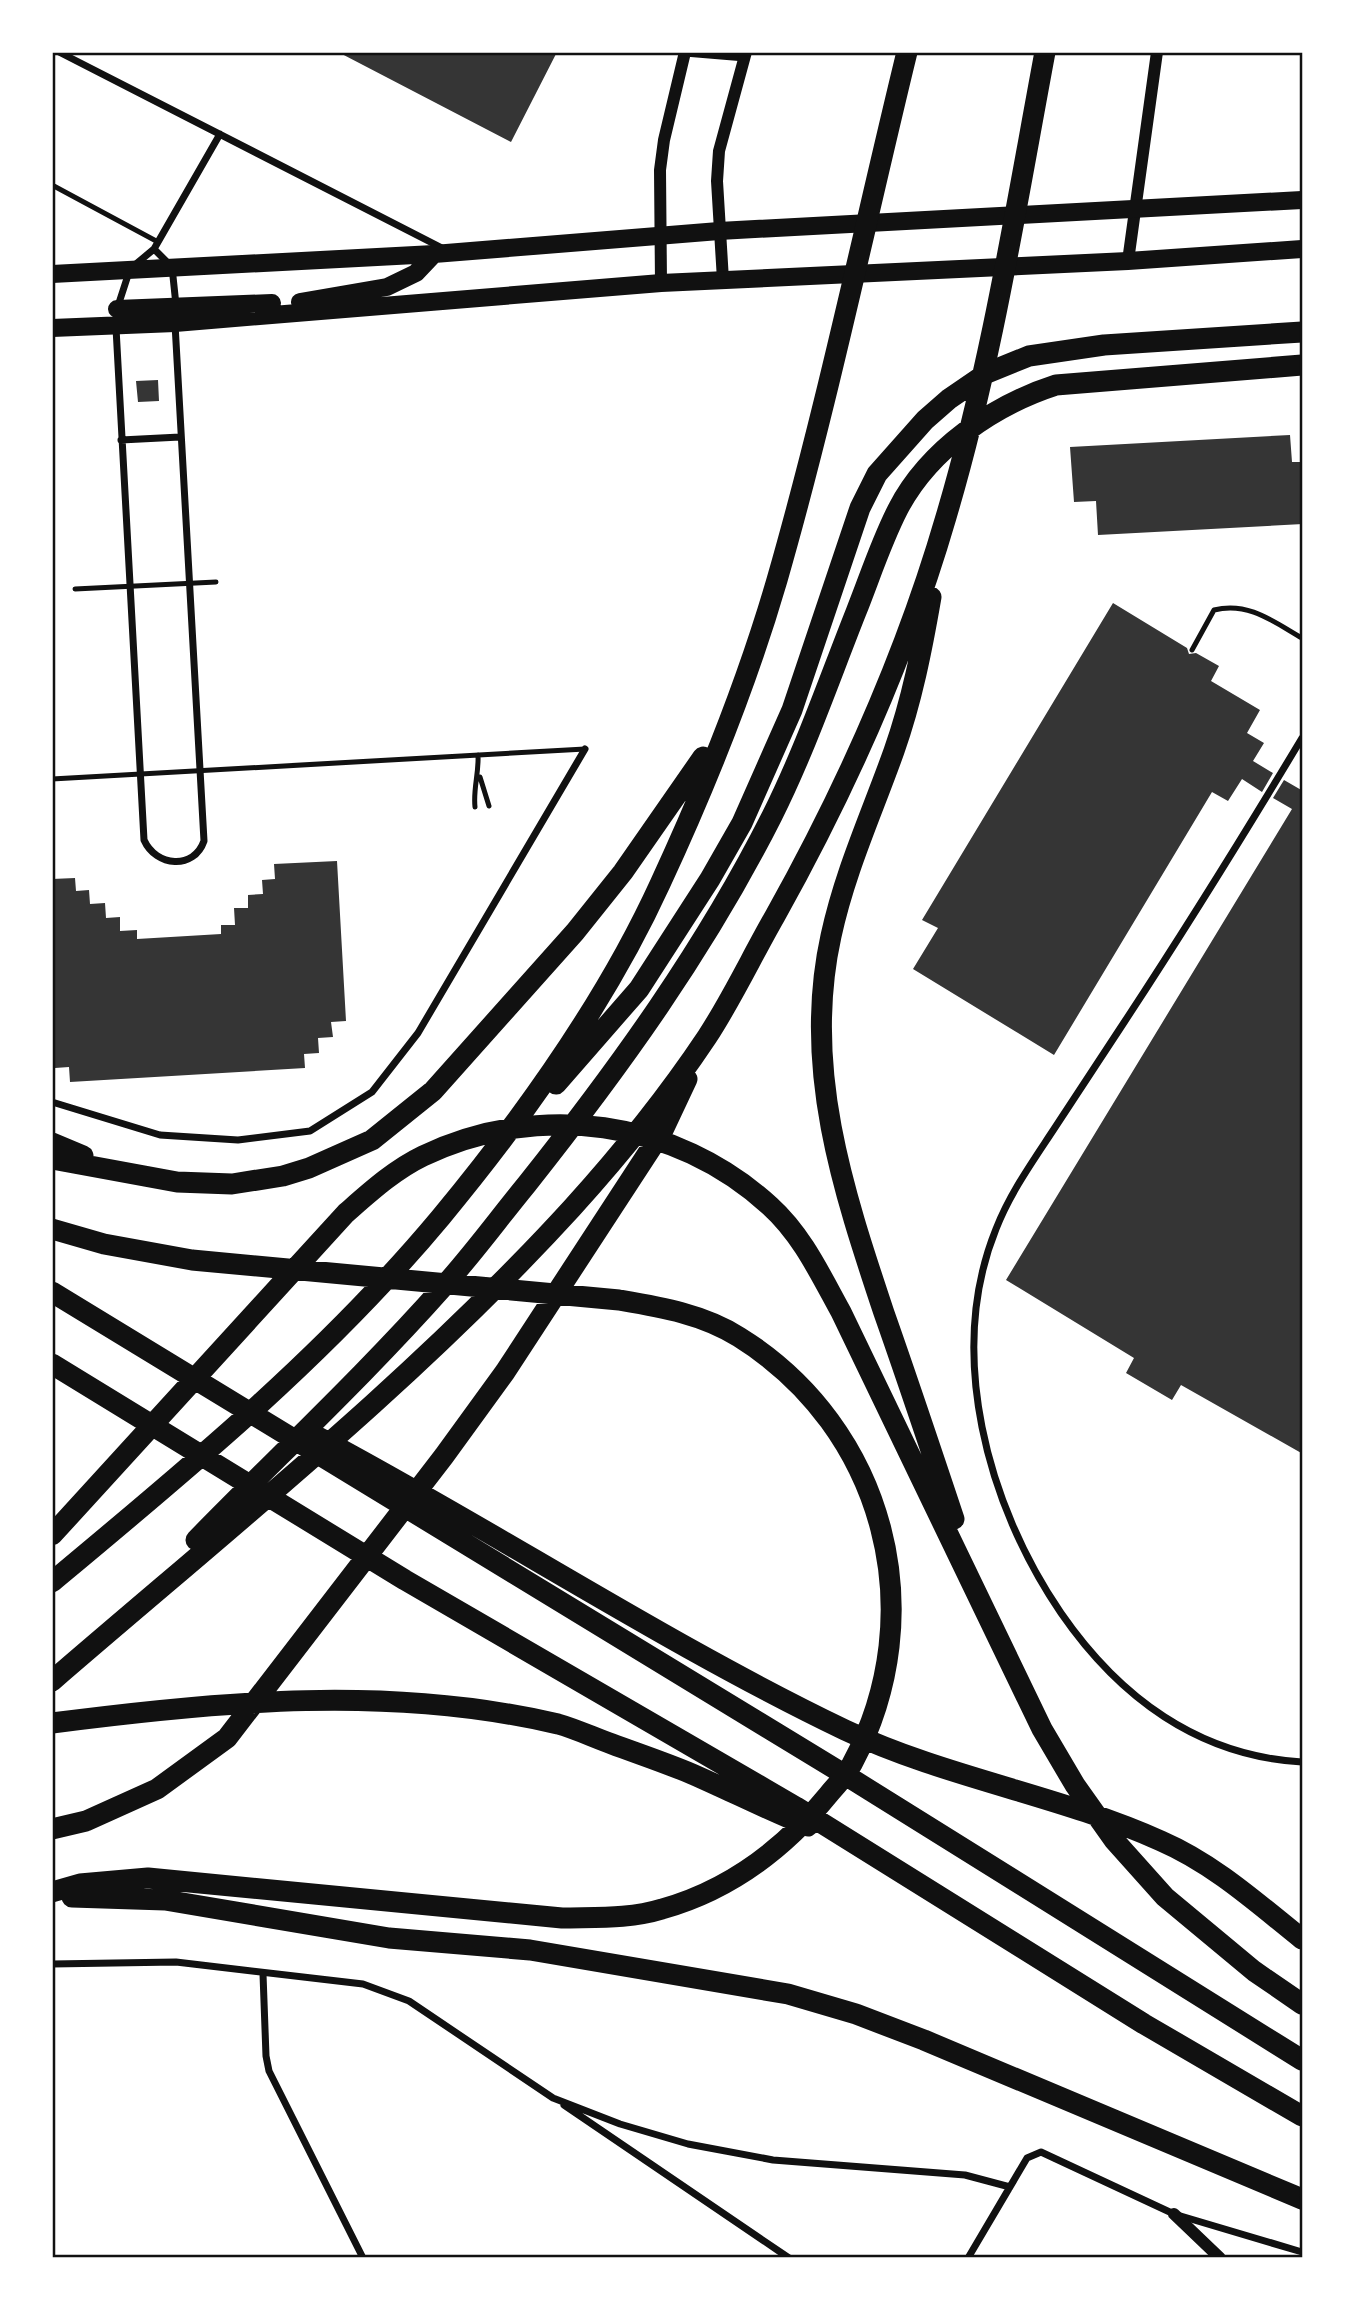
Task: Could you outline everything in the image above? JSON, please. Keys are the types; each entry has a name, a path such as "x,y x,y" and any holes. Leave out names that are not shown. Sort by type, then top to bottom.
{"highway":[{"path":"475,1174 561,1055 636,930 659,886 726,724 759,636 791,529 907,52"},
{"path":"1008,247 1045,52"},
{"path":"985,1610 849,1209 830,1133 821,1067 823,987 830,937 848,869 894,751 916,680 946,516 1008,247 1057,52"},
{"path":"52,1582 233,1430 296,1372 406,1258 475,1174 639,989 696,901 758,790 813,652 850,532 877,474 925,420 987,373 1029,356 1104,345 1303,332"},
{"path":"78,1659 357,1380 445,1285 597,1094 654,1016 731,892 774,812 883,541 899,506 921,475 985,417 1021,396 1056,385 1303,365"},
{"path":"52,1829 86,1821 157,1789 208,1755 227,1738 444,1456 505,1372 663,1130 709,1033 844,788 901,653 946,516"},
{"path":"52,1159 177,1182 232,1184 258,1181 332,1160 390,1128 433,1091 601,900 726,724"},
{"path":"52,1681 365,1409 495,1290 575,1205 619,1153 709,1033"},
{"path":"52,1535 346,1213 384,1180 422,1157 477,1135 534,1124 598,1125 638,1132 709,1161 771,1207 804,1245 841,1312 1042,1729 1114,1840 1166,1897 1254,1971 1303,2004"},
{"path":"52,1143 114,1169"},
{"path":"52,1229 104,1244 192,1260 619,1300 680,1310 738,1336 792,1376 831,1418 859,1466 881,1525 892,1587 888,1656 875,1714 851,1767 794,1834 762,1860 709,1892 661,1910 625,1917 562,1918 148,1878 80,1884 52,1894"},
{"path":"52,1292 148,1348 855,1781 1303,2060"},
{"path":"148,1348 457,1513 743,1679 847,1731 1133,1830 1184,1852 1219,1873 1303,1939"},
{"path":"52,1364 405,1580 791,1812 850,1842 1144,2024 1303,2116"},
{"path":"52,1723 226,1703 309,1699 386,1701 480,1709 560,1725 791,1812"},
{"path":"52,1894 165,1900 389,1938 530,1950 788,1994 856,2014 924,2040 1303,2199"}],"main road":[{"path":"52,274 442,253 719,231 1080,214 1137,208 1303,200"},
{"path":"52,328 117,317 662,283 1128,261 1303,249"},
{"path":"175,315 304,302 387,287 416,273 442,253"}],"street":[{"path":"59,52 220,134 442,253"},
{"path":"1128,261 1157,52"},
{"path":"662,283 661,160 685,53 746,56 719,151 719,231 723,280"},
{"path":"156,246 172,267 204,841 200,852 191,858 174,861 157,859 144,840 121,440 117,317 131,269 156,246 220,134"},
{"path":"121,440 180,437"},
{"path":"1303,738 1157,972 1017,1185 996,1228 973,1311 976,1396 992,1463 1022,1542 1054,1603 1077,1635 1123,1688 1174,1725 1237,1752 1268,1760 1303,1762"},
{"path":"52,1102 160,1135 238,1140 310,1131 372,1093 418,1033 584,749"},
{"path":"52,1964 176,1962 363,1984 386,1991 409,2001 789,2258"},
{"path":"263,1974 269,2071 363,2258"},
{"path":"553,2098 620,2124 688,2144 774,2160 965,2175 1010,2187"},
{"path":"968,2258 1027,2158 1035,2152 1046,2154 1174,2214 1303,2252"},
{"path":"1174,2214 1220,2258"}],"lane":[{"path":"52,185 156,246"},
{"path":"75,589 216,582"},
{"path":"1192,650 1214,610 1227,607 1246,607 1303,638"},
{"path":"52,779 584,749"},
{"path":"478,755 479,776 489,806"},
{"path":"475,807 474,794 479,776"}],"building":[{"path":"338,52 557,52 511,142"},
{"path":"158,380 159,401 138,402 136,381"},
{"path":"1290,435 1292,462 1303,462 1303,524 1098,535 1096,501 1074,502 1070,447"},
{"path":"1113,603 1187,648 1189,654 1196,653 1219,666 1211,681 1260,710 1247,733 1264,743 1253,761 1273,773 1262,792 1242,779 1228,801 1212,792 1054,1055 913,969 938,928 922,920"},
{"path":"1284,780 1303,791 1303,1454 1181,1385 1172,1400 1126,1373 1134,1358 1006,1280 1292,809 1273,798"},
{"path":"337,861 346,1021 331,1022 333,1037 318,1038 319,1053 304,1054 305,1068 70,1082 69,1067 55,1068 52,1054 52,879 75,878 76,891 89,890 90,904 105,903 106,918 120,917 120,931 137,930 137,939 221,934 221,925 235,925 234,908 248,908 248,895 263,894 262,880 275,879 274,864"}]}
